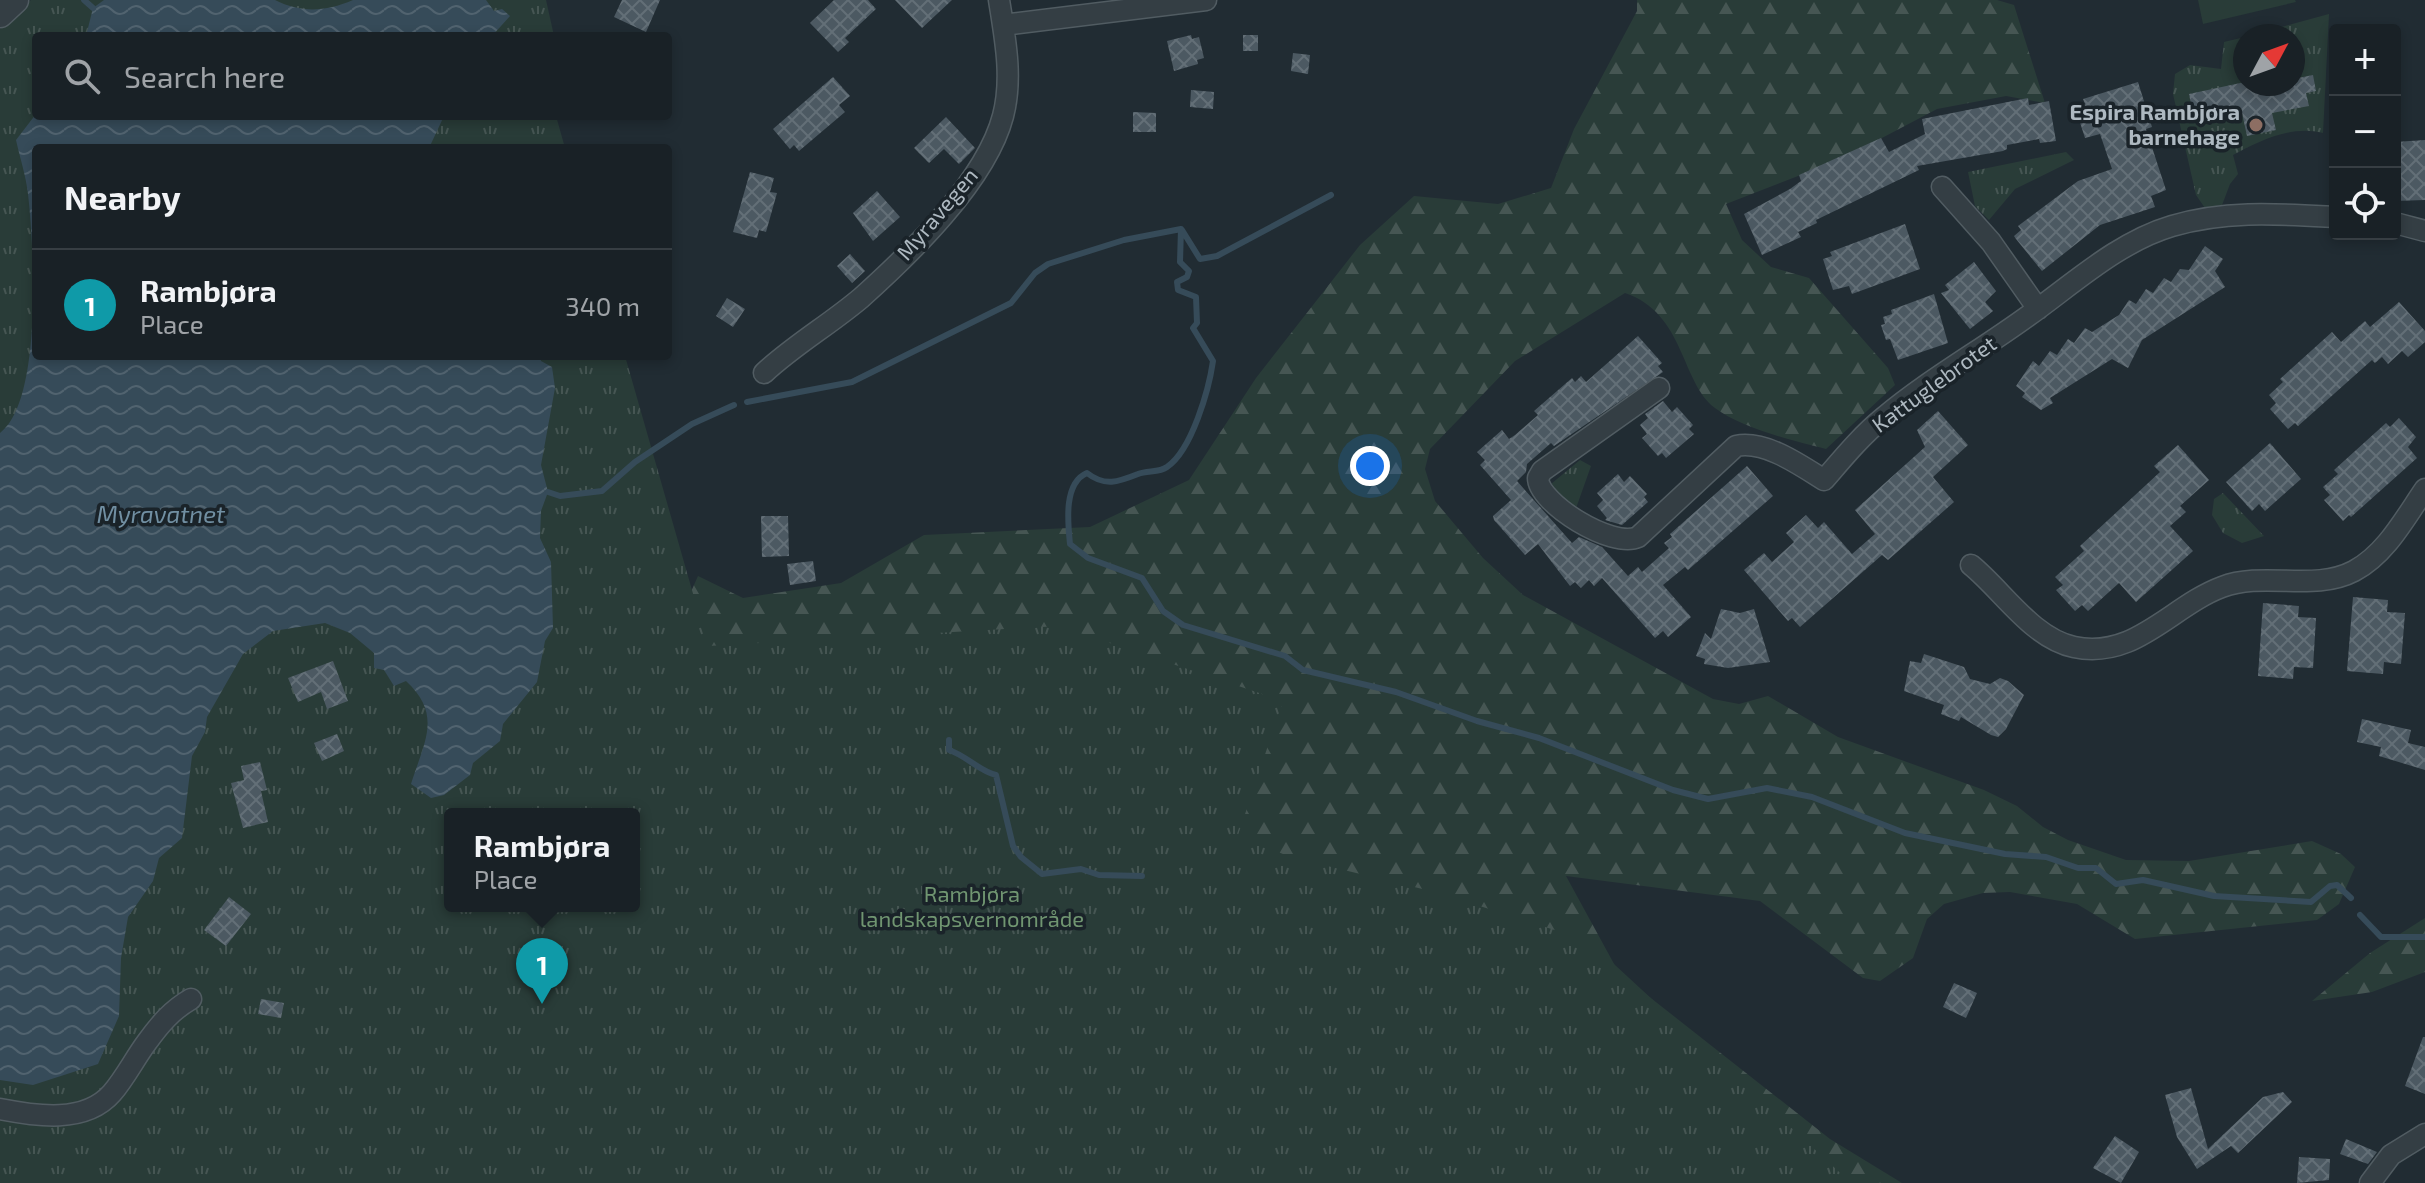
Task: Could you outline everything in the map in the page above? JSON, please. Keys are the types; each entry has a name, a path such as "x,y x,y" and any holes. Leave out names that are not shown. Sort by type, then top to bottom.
{"street":[{"path":"0,14 15,0"},
{"name":"Myravegen","path":"764,373 860,298 961,193 1003,119 1007,69 999,0"},
{"path":"1003,25 1206,0"},
{"path":"1942,187 1991,242 2038,309"},
{"name":"Kattuglebrotet","path":"1659,388 1542,471 1538,478 1544,496 1593,530 1616,541 1628,542 1638,537 1736,446 1749,443 1795,462 1824,480 1882,418 2112,256 2170,226 2231,213 2329,217"},
{"path":"2401,225 2425,231"},
{"path":"1971,565 2048,637 2079,648 2105,648 2133,641 2197,599 2245,579 2322,579 2353,571 2379,552 2425,489"},
{"path":"0,1109 71,1114 100,1104 113,1092 158,1026 176,1007 191,999"},
{"path":"2370,1183 2391,1155 2425,1134"}],"green space":[{"name":"Rambjøra landskapsvernområde","path":"31,0 546,0 553,32 32,32 32,120 557,120 564,144 32,144 32,360 626,360 708,646 1059,626 1283,701 1238,835 1290,857 1439,893 1589,941 1851,1183 0,1183 0,29"},
{"path":"1637,0 1997,0 2014,5 2045,103 2006,96 1937,109 1842,159 1726,204 1742,240 1771,267 1809,278 1888,368 1895,385 1826,449 1753,428 1715,408 1695,382 1660,316 1645,303 1625,293 1515,361 1430,449 1425,469 1435,501 1483,558 1523,595 1713,699 1739,704 1768,696 1838,737 1984,790 2017,806 2043,827 2068,840 2126,860 2189,861 2312,841 2341,854 2355,867 2339,904 2317,920 2135,939 2077,904 2010,892 1983,893 1944,904 1927,919 1913,958 1880,981 1863,978 1760,901 1566,876 1619,973 1830,1139 1902,1183 0,1183 0,1080 444,908 444,912 640,912 640,808 636,808 637,713 698,576 743,598 841,583 924,535 1090,527 1189,480 1256,378 1360,245 1414,196 1498,204 1551,188 1574,129 1637,11"},
{"path":"2198,0 2295,0 2296,2 2203,24"},
{"path":"2329,14 2323,133 2288,132 2233,155 2238,174 2230,184 2222,205 2205,208 2196,195 2173,94 2175,74 2190,65 2221,69 2224,42 2233,40 2233,96 2305,96 2305,24 2292,24"},
{"path":"2066,152 2074,160 2015,189 1989,220 1975,206 1968,172"},
{"path":"1580,460 1591,466 1575,511 1551,484"},
{"path":"2223,493 2264,536 2242,543 2223,533 2212,515 2214,499"},
{"path":"2425,918 2425,972 2372,992 2312,1001 2370,953"}],"water":[{"path":"104,0 275,0 294,7 313,9 333,7 353,0 486,0 494,11 502,9 510,16 496,32 87,32 93,8"},
{"name":"Myravatnet","path":"32,119 442,120 431,144 32,144 32,249 27,187 16,140"},
{"name":"Myravatnet","path":"32,321 32,360 541,360 552,367 555,388 541,465 548,492 541,511 540,538 551,562 553,628 545,641 537,682 503,724 500,741 473,763 470,775 444,795 431,798 411,784 425,742 427,717 417,693 406,681 394,686 384,670 374,668 374,653 350,633 325,623 273,631 243,654 207,717 205,732 192,756 182,838 159,858 153,881 128,917 121,958 119,1016 98,1064 33,1085 0,1080 0,433 14,416 29,357"}],"building":[{"path":"622,0 660,0 646,32 614,17"},
{"path":"834,0 868,0 876,9 845,38 849,42 838,52 810,23"},
{"path":"895,0 952,0 922,28"},
{"path":"1191,35 1192,39 1199,37 1204,58 1197,60 1198,64 1174,71 1167,41"},
{"path":"1243,35 1258,35 1258,51 1243,51"},
{"path":"1293,53 1310,55 1308,74 1291,71"},
{"path":"2313,75 2316,91 2306,93 2309,106 2272,113 2276,130 2247,136 2242,113 2205,121 2203,107 2192,109 2189,94 2233,85 2233,96 2305,96 2305,77"},
{"path":"833,77 850,96 839,105 845,112 799,151 794,145 790,149 773,129"},
{"path":"2138,82 2152,127 2146,129 2166,190 2151,196 2155,207 2100,225 2042,271 2014,236 2021,230 2018,226 2078,181 2112,169 2100,134 2085,138 2075,107 2085,104 2083,99"},
{"path":"1191,90 1214,92 1213,109 1190,107"},
{"path":"2028,98 2029,105 2049,101 2056,141 2040,143 2039,139 2007,145 2003,151 1917,166 1919,170 1816,220 1817,223 1798,232 1801,237 1762,255 1744,214 1790,189 1801,181 1799,175 1881,138 1889,152 1925,134 1922,119"},
{"path":"1133,112 1156,113 1156,132 1133,132"},
{"path":"946,117 975,148 959,164 944,149 929,163 914,148"},
{"path":"2425,140 2425,200 2401,201 2401,142"},
{"path":"750,172 774,178 770,192 777,193 766,232 759,230 757,238 733,232"},
{"path":"877,191 900,217 873,241 853,213"},
{"path":"1905,224 1920,269 1852,294 1849,286 1833,290 1823,259 1832,256 1830,252"},
{"path":"2205,246 2223,259 2215,271 2225,287 2142,340 2128,368 2112,359 2050,398 2053,403 2041,410 2022,397 2025,393 2016,386 2033,361 2039,366 2050,351 2057,355 2068,339 2074,343 2085,328 2092,332 2119,315 2129,300 2136,304 2146,289 2153,293 2164,278 2171,282 2180,269 2189,270"},
{"path":"850,254 865,271 852,283 837,266"},
{"path":"1974,262 1996,291 1985,302 1993,311 1970,329 1941,293 1949,290 1945,285"},
{"path":"1934,294 1948,343 1898,360 1890,339 1886,340 1881,325 1885,324 1883,317 1892,314 1891,310"},
{"path":"727,298 745,309 733,327 716,316"},
{"path":"2399,302 2425,331 2425,342 2408,357 2402,351 2388,364 2382,357 2375,363 2372,360 2298,426 2295,423 2288,429 2270,409 2276,403 2269,395 2283,382 2280,379 2332,332 2341,342 2365,321 2370,327"},
{"path":"1638,336 1662,363 1658,366 1663,372 1554,446 1551,443 1527,464 1526,472 1517,481 1572,543 1579,537 1602,547 1628,576 1638,567 1642,572 1669,548 1664,543 1672,537 1670,534 1747,466 1773,496 1688,570 1685,567 1663,585 1691,617 1668,637 1663,631 1655,638 1602,578 1594,586 1589,580 1581,588 1575,582 1570,586 1538,544 1525,555 1494,520 1493,516 1511,500 1480,465 1485,460 1477,452 1502,430 1509,439 1515,435 1538,415 1534,411 1572,378 1575,382 1581,376 1586,382"},
{"path":"1663,401 1672,412 1677,407 1693,425 1689,429 1694,434 1666,458 1662,453 1658,456 1642,438 1647,434 1640,425 1648,418 1645,414"},
{"path":"1938,411 1968,445 1933,477 1954,502 1888,560 1882,555 1800,627 1792,618 1788,621 1744,570 1764,553 1772,562 1794,542 1786,533 1806,515 1818,528 1824,522 1852,554 1875,534 1855,510 1925,447 1917,430"},
{"path":"2399,418 2416,437 2408,447 2417,458 2343,521 2324,500 2330,495 2323,487 2338,474 2334,470 2386,423 2390,427"},
{"path":"2270,443 2301,479 2265,511 2259,504 2252,511 2226,482"},
{"path":"2178,445 2209,480 2180,506 2186,512 2170,526 2193,551 2136,602 2119,583 2088,611 2082,605 2075,611 2056,590 2063,585 2055,577 2084,551 2080,546 2160,472 2154,466"},
{"path":"1618,474 1624,482 1630,476 1647,494 1644,497 1648,502 1622,525 1605,520 1607,518 1597,506 1603,500 1597,493"},
{"path":"761,516 788,516 789,556 762,557"},
{"path":"813,561 816,581 790,585 787,564"},
{"path":"2353,597 2388,600 2387,612 2405,613 2401,664 2384,662 2383,674 2347,671"},
{"path":"2263,603 2299,606 2298,617 2316,618 2313,668 2294,667 2293,679 2258,676"},
{"path":"1721,609 1740,613 1754,609 1770,662 1728,668 1704,664 1705,659 1696,656 1705,633 1711,639"},
{"path":"1924,654 1964,667 1970,679 1990,684 2000,678 2008,681 2024,695 2006,729 1998,737 1961,717 1959,721 1941,714 1944,705 1904,691 1910,661 1921,663"},
{"path":"333,661 348,701 327,709 321,692 298,702 288,678"},
{"path":"2362,719 2411,730 2408,743 2425,747 2425,770 2379,756 2381,747 2357,742"},
{"path":"337,734 344,751 322,761 314,743"},
{"path":"260,762 267,790 261,791 268,822 243,828 231,783 244,780 241,766"},
{"path":"229,897 251,914 226,946 204,930"},
{"path":"1954,983 1977,993 1966,1018 1943,1007"},
{"path":"261,999 284,1003 281,1018 258,1014"},
{"path":"2425,1037 2425,1094 2405,1086"},
{"path":"2191,1088 2208,1149 2263,1097 2283,1092 2292,1102 2238,1153 2231,1146 2197,1169 2177,1137 2165,1095"},
{"path":"2115,1136 2139,1152 2121,1183 2093,1168"},
{"path":"2346,1139 2377,1152 2368,1164 2340,1154"},
{"path":"2299,1157 2330,1159 2329,1180 2297,1183"}],"waterway":[{"path":"84,0 93,8"},
{"path":"1182,230 1200,259 1217,256 1331,195"},
{"path":"747,402 852,382 1011,303 1035,273 1048,264 1124,240 1181,229 1180,262 1189,271 1187,277 1177,282 1178,290 1196,297 1197,323 1193,328 1213,361 1198,418 1184,447 1164,469 1112,482 1087,473 1079,478 1071,495 1068,515 1070,544 1088,558 1142,578 1163,611 1183,625 1285,656 1303,670 1396,692 1477,721 1539,738 1673,790 1708,799 1767,788 1812,797 1905,833 2005,854 2046,857 2078,868 2096,868 2116,884 2143,880 2214,896 2311,902 2330,886 2337,885 2351,898"},
{"path":"548,492 560,496 602,491 635,462 692,424 734,405"},
{"path":"949,740 949,750 996,775 1013,846 1042,874 1081,869 1099,875 1142,876"},
{"path":"2360,915 2381,937 2425,937"}],"place":[{"name":"Espira Rambjøra barnehage","path":"2256,125"},
{"name":"Rambjøra","path":"542,1004"}]}
